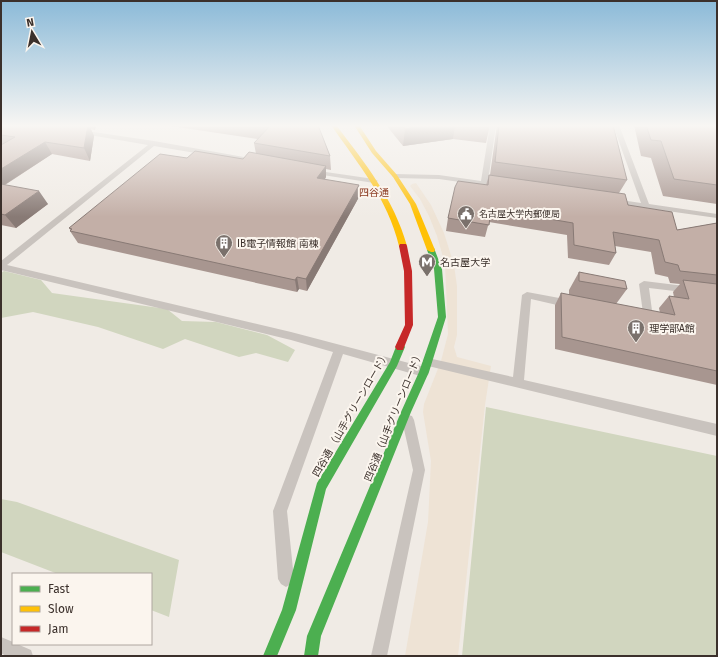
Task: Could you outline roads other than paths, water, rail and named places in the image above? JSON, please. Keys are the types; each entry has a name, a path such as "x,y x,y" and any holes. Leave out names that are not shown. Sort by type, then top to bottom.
{"street":[{"name":"四谷通 （山手グリーンロード）","path":"270,656 289,610 321,487 394,363 409,325 408,271 402,239 389,207 374,181 355,156"},
{"name":"四谷通（山手グリーンロード）","path":"311,656 314,636 426,367 442,317 438,269 413,204 395,176 377,156"}],"lane":[{"path":"1,266 138,156"},
{"path":"224,156 264,163"},
{"path":"484,184 488,156"},
{"path":"627,156 646,206"},
{"path":"303,170 374,181"},
{"path":"395,176 439,177 507,187"},
{"path":"607,200 717,216"},
{"path":"1,266 292,336 339,350 394,363 518,383 717,430"},
{"path":"632,315 648,318 644,284 717,293"},
{"path":"518,383 527,295 579,305"},
{"path":"289,610 280,511 339,350"},
{"path":"379,656 420,470 406,412"},
{"path":"1,645 25,656"}],"place":[{"name":"名古屋大学内郵便局","path":"466,229"},
{"name":"IB電子情報館 南棟","path":"224,258"},
{"name":"名古屋大学","path":"427,277"},
{"name":"理学部A館","path":"636,343"}],"district":[{"name":"四谷通","path":"374,192"}]}
